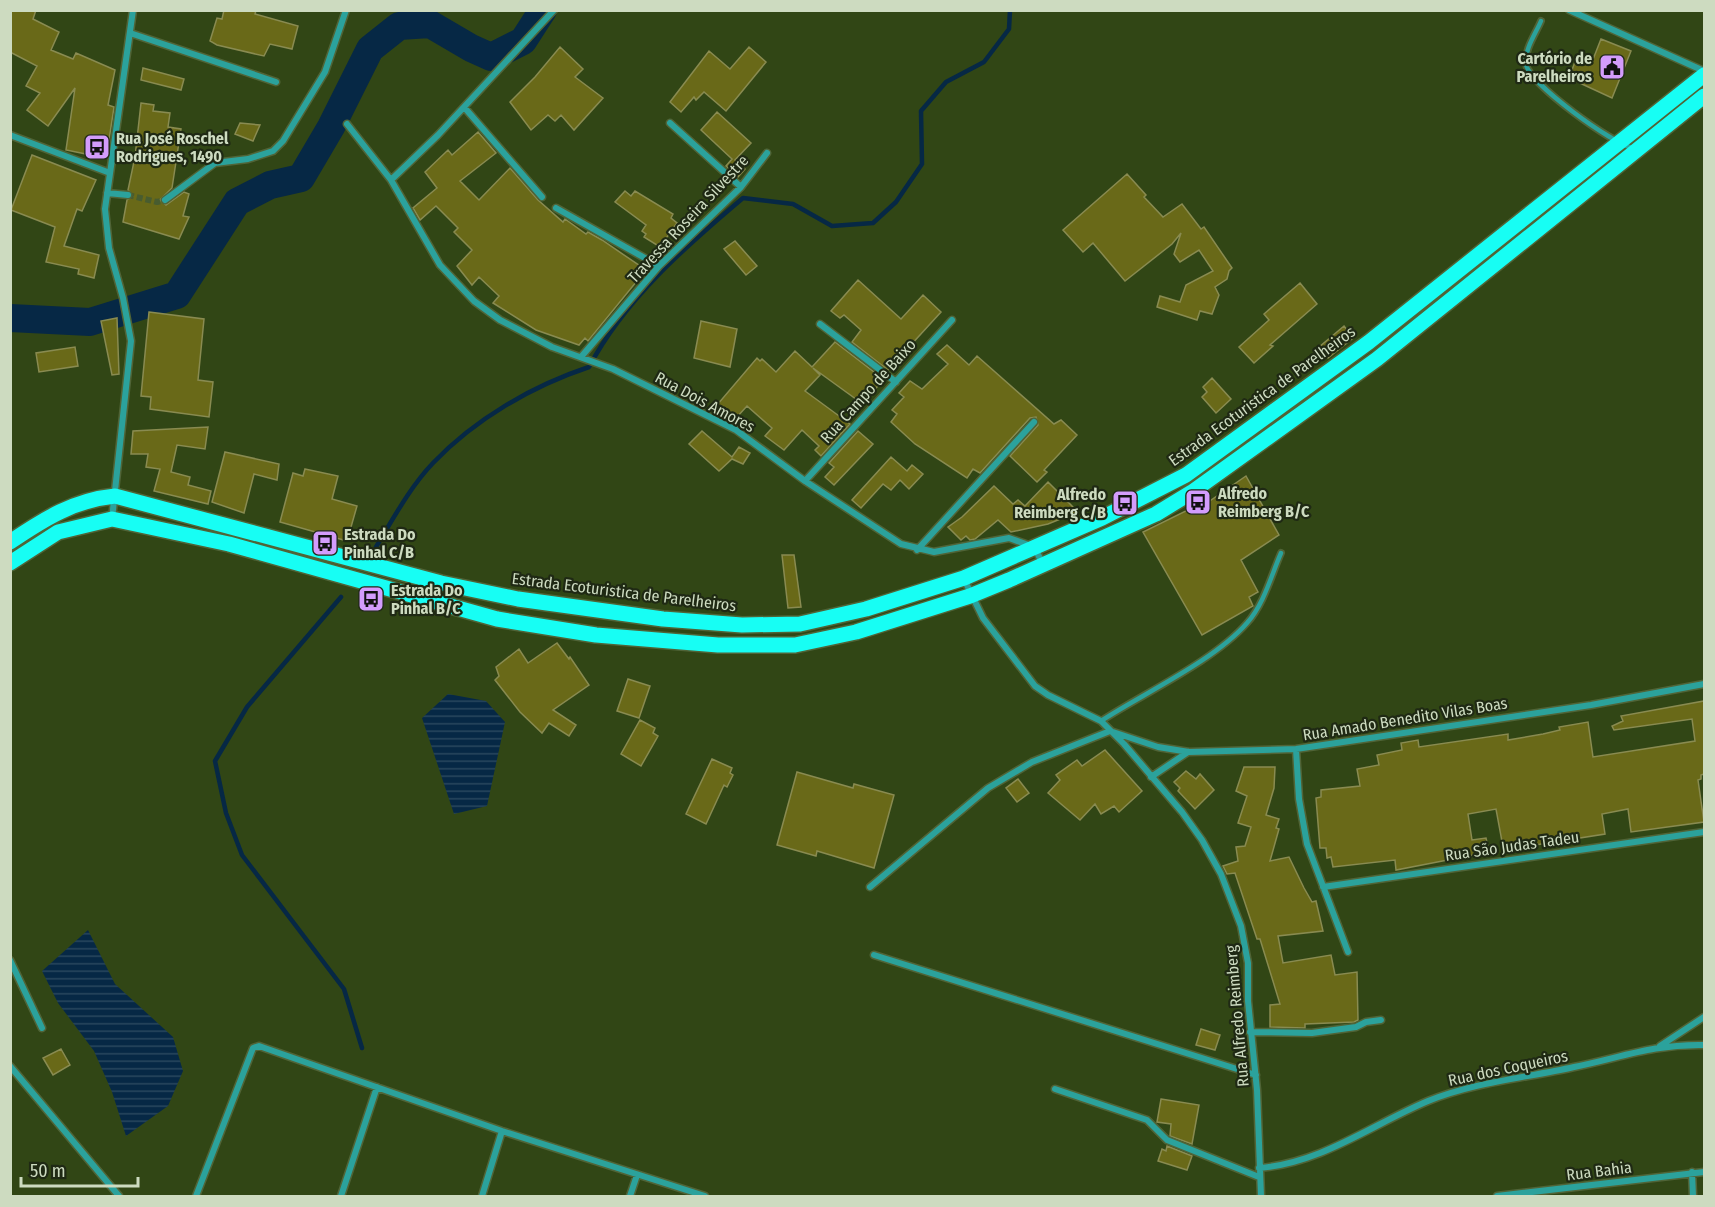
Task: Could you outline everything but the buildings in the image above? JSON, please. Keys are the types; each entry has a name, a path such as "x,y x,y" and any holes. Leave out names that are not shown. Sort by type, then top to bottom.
{"main road":[{"name":"Estrada Ecoturistica de Parelheiros","path":"10,542 63,510 84,501 116,496 441,583 518,599 663,619 742,625 800,624 866,609 964,578 1102,518 1186,475 1369,342 1704,73"},
{"path":"10,563 58,532 112,519 229,544 497,619 596,634 718,645 795,645 855,632 970,596 1044,566 1156,514 1209,480 1377,359 1704,96"}],"street":[{"path":"112,519 131,341 127,313 105,230 107,193 133,10"},
{"path":"165,200 215,163 248,159 273,151 283,141 325,72 346,10"},
{"path":"391,180 464,107 554,10"},
{"path":"1569,10 1704,73"},
{"path":"130,33 276,82"},
{"path":"464,107 542,197"},
{"path":"670,123 741,187"},
{"name":"Rua Dois Amores","path":"347,124 391,180 431,252 467,295 500,320 526,335 613,369 736,430 805,481 901,544 917,550 942,551 1009,538 1034,548"},
{"path":"10,135 110,172"},
{"name":"Travessa Roseira Silvestre","path":"580,357 659,266 741,187 767,153"},
{"path":"107,193 128,195"},
{"path":"556,208 659,266"},
{"name":"Rua Campo de Baixo","path":"805,481 952,320"},
{"path":"820,324 896,382"},
{"path":"917,550 1034,422"},
{"path":"1034,548 1044,566"},
{"path":"964,578 970,596 998,639 1042,692 1101,721"},
{"name":"Rua Amado Benedito Vilas Boas","path":"1110,731 1158,747 1189,752 1296,749 1591,705 1704,684"},
{"name":"Rua Alfredo Reimberg","path":"1101,721 1151,777 1202,840 1233,904 1241,926 1248,963 1250,1032 1256,1075 1259,1177 1262,1196"},
{"path":"870,887 988,788 1032,762 1110,731"},
{"path":"1296,749 1299,799 1307,844 1348,952"},
{"path":"1151,777 1189,752"},
{"name":"Rua São Judas Tadeu","path":"1323,887 1704,832"},
{"path":"874,955 1256,1075"},
{"path":"10,960 42,1028"},
{"path":"1660,1046 1704,1017"},
{"path":"1250,1032 1312,1033 1356,1027 1366,1022 1381,1020"},
{"name":"Rua dos Coqueiros","path":"1259,1168 1284,1166 1308,1159 1430,1100 1478,1085 1575,1067 1660,1046 1704,1045"},
{"path":"196,1197 253,1048 259,1046 501,1131 705,1197"},
{"path":"10,1066 119,1197"},
{"path":"341,1197 377,1087"},
{"path":"1055,1089 1147,1120 1167,1140 1259,1177"},
{"path":"482,1197 501,1131"},
{"path":"1692,1172 1693,1197"},
{"name":"Rua Bahia","path":"1497,1197 1704,1172"},
{"path":"630,1197 637,1174"}],"lane":[{"path":"1541,21 1527,53 1526,64 1530,76 1539,86 1618,142 1636,148 1651,140"},
{"path":"1607,174 1625,157 1618,142"},
{"path":"1101,721 1190,668 1230,640 1248,623 1261,601 1281,553"}],"water":[{"path":"448,694 486,701 505,722 487,806 454,814 422,718"},
{"path":"88,930 115,984 173,1037 183,1071 168,1106 126,1136 112,1092 94,1051 58,1003 42,971"}],"waterway":[{"path":"10,318 90,322 177,295 237,202 270,185 301,178 331,127 370,49 399,26 430,24 491,57 523,41 543,10"},
{"path":"376,547 417,482 449,447 505,406 546,384 589,367 620,319 658,275 743,198 793,204 832,226 873,223 896,202 922,164 921,111 946,82 984,62 1009,29 1010,10"},
{"path":"341,597 247,707 215,761 226,813 242,855 344,989 362,1048"}],"tunnel":[{"path":"128,195 157,202 165,200"}],"place":[{"name":"Cartório de Parelheiros","path":"1612,67"},
{"name":"Rua José Roschel Rodrigues, 1490","path":"97,147"},
{"name":"Alfredo Reimberg B/C","path":"1198,502"},
{"name":"Alfredo Reimberg C/B","path":"1125,503"},
{"name":"Estrada Do Pinhal C/B","path":"325,543"},
{"name":"Estrada Do Pinhal B/C","path":"371,599"}]}
